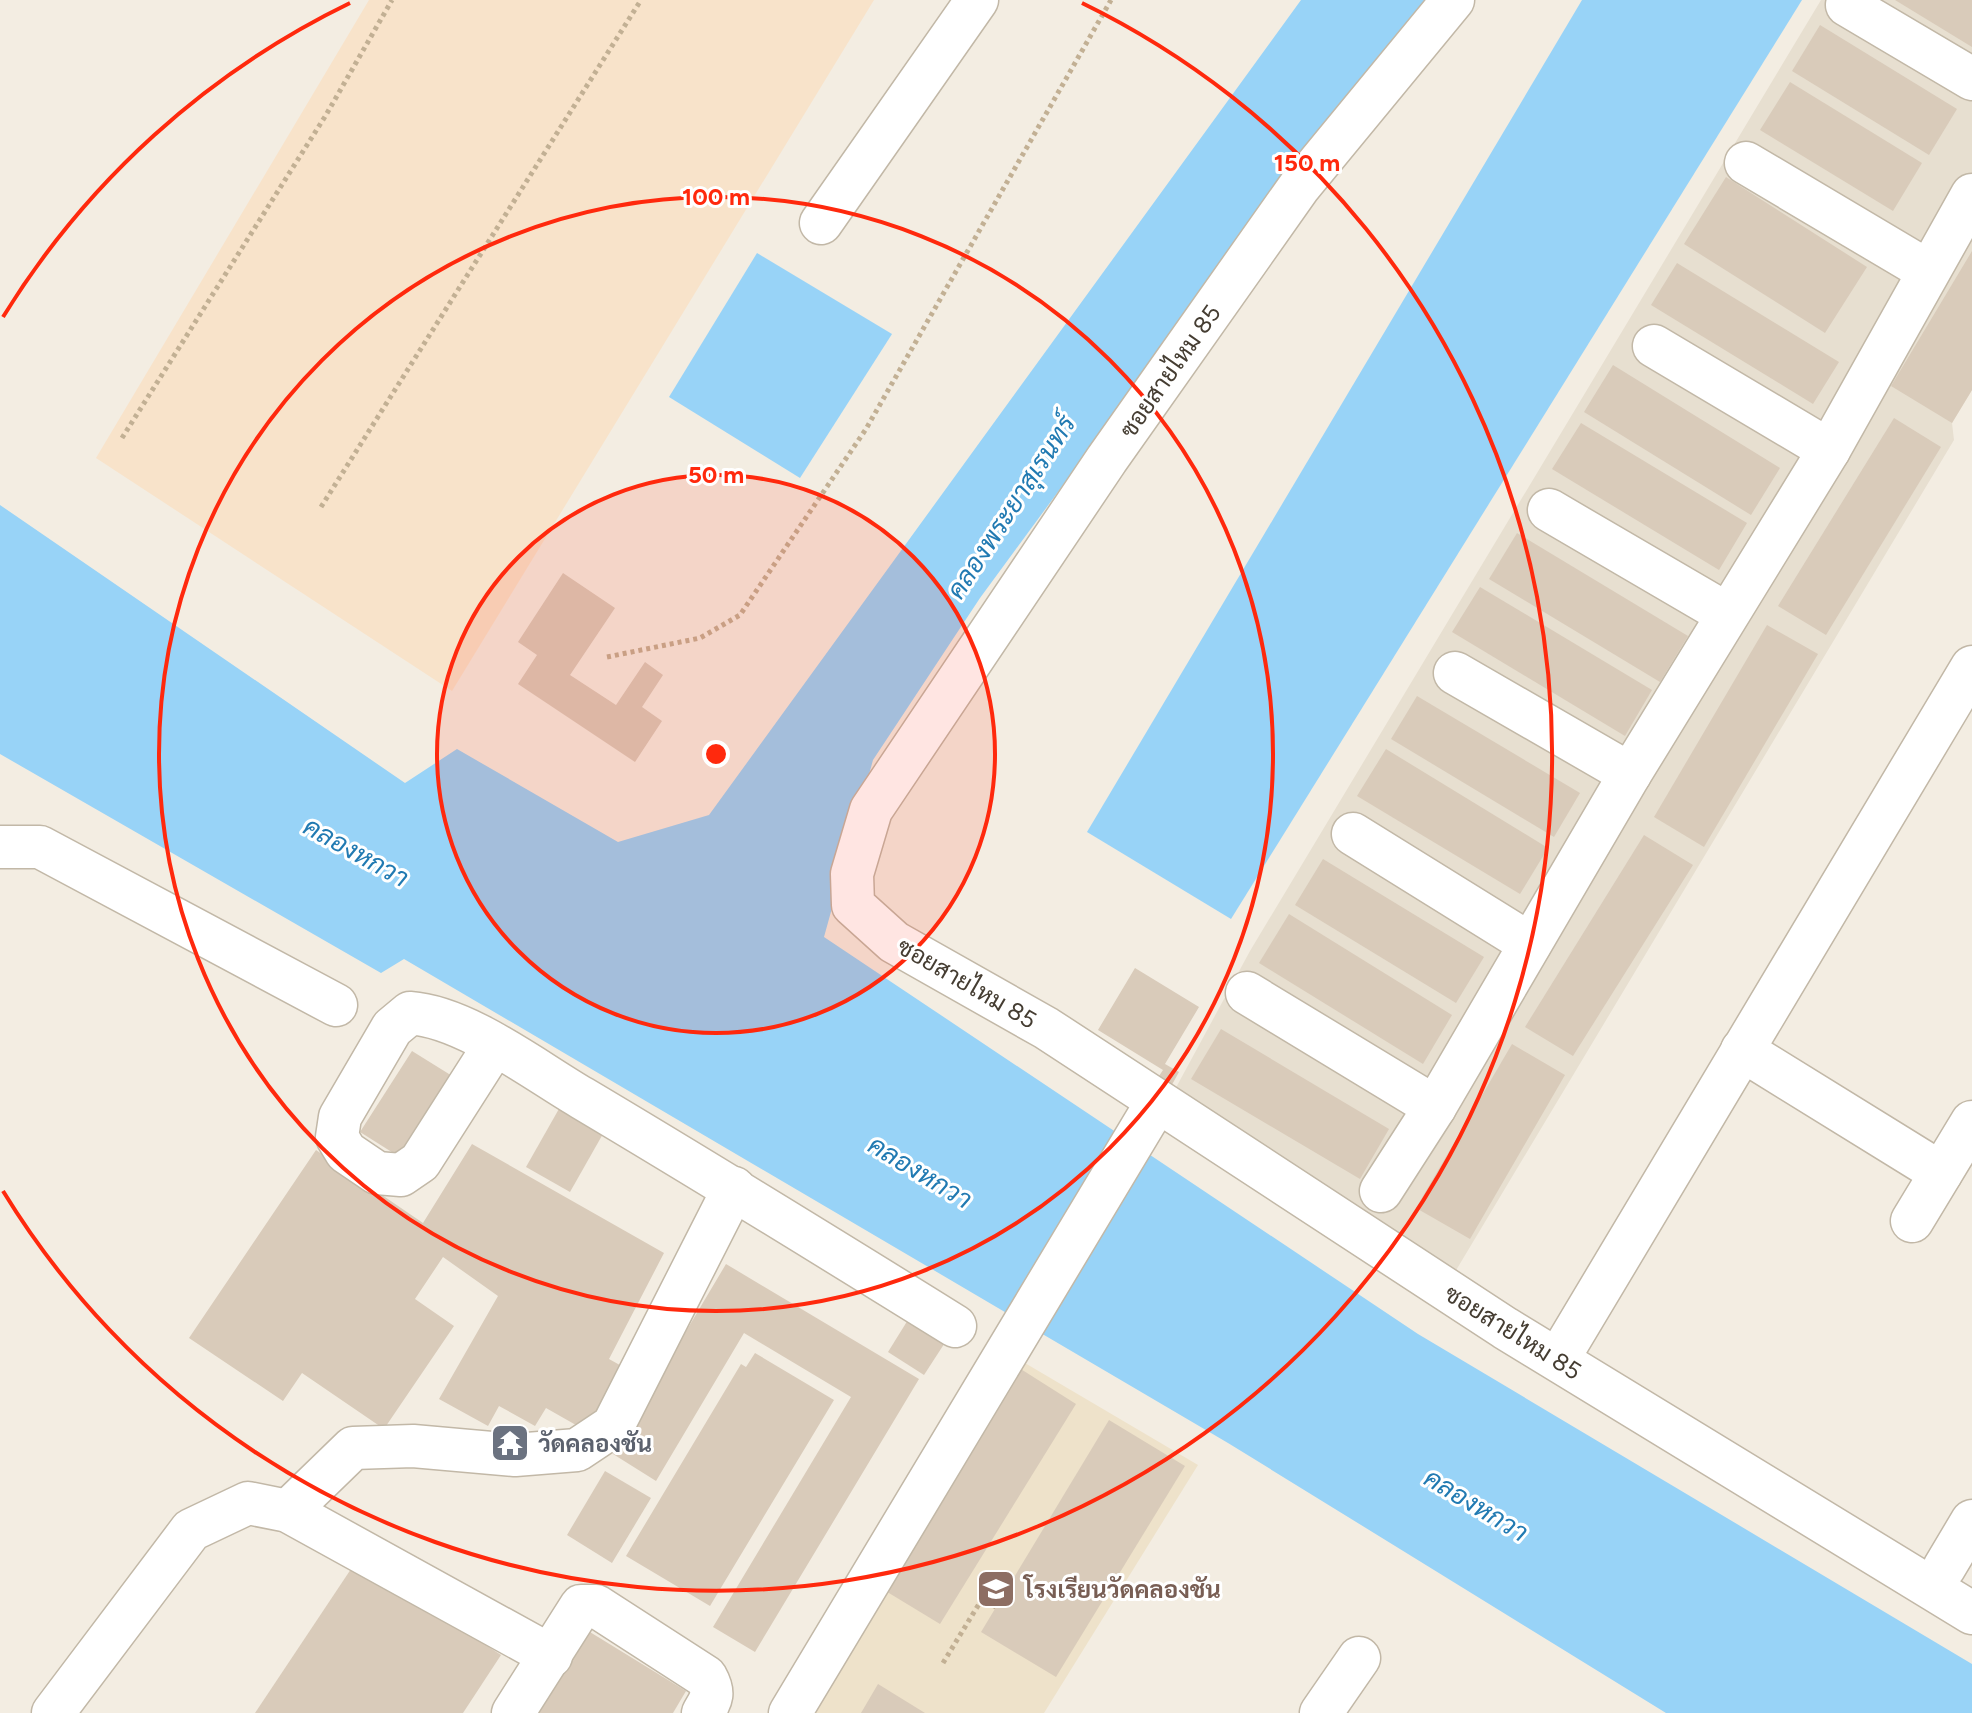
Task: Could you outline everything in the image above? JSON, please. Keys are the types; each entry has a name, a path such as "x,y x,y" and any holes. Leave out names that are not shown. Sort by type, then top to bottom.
{"street":[{"path":"821,223 977,0"},
{"name":"ซอยสายไหม 85","path":"1453,0 1299,187 1107,459 871,810 852,874 853,905 894,942 1046,1028 1149,1115 1972,1613"},
{"path":"1847,5 1972,79"},
{"path":"1746,163 1928,271"},
{"path":"1381,1191 1435,1107 1630,774 1829,450 1972,195"},
{"path":"1654,346 1829,450"},
{"path":"1549,510 1727,614"},
{"path":"1567,1344 1972,667"},
{"path":"1455,673 1630,774"},
{"path":"1353,834 1530,944"},
{"path":"0,847 40,847 336,1005"},
{"path":"1247,993 1435,1107"},
{"path":"494,1046 734,1188 955,1326"},
{"path":"1742,1050 1941,1173"},
{"path":"790,1713 1149,1115"},
{"path":"1912,1221 1972,1122"},
{"path":"288,1511 353,1448 413,1446 515,1455 577,1450 613,1426 734,1188"},
{"path":"53,1713 191,1530 248,1503 288,1511 551,1656"},
{"path":"1944,1568 1972,1521"},
{"path":"513,1713 581,1606 596,1606 706,1677 713,1689 703,1713"},
{"path":"1321,1713 1359,1658"}],"path":[{"path":"122,438 317,128 392,0"},
{"path":"321,507 641,0"},
{"path":"607,657 700,638 740,615 866,429 1111,0"},
{"path":"943,1663 982,1599 996,1607"}],"shaded area":[{"path":"369,0 874,0 452,691 96,458"},
{"path":"1821,0 1972,0 1972,390 1952,423 1954,440 1455,1272 1172,1095 1250,951"},
{"name":"โรงเรียนวัดคลองชัน","path":"1013,1356 1198,1465 1044,1713 795,1713"}],"water":[{"path":"1301,0 1426,0 1260,217 980,598 873,760 824,937 1418,1334 1972,1664 1972,1713 1666,1713 1228,1443 404,959 381,973 0,754 0,505 405,783 457,749 618,842 709,815"},
{"path":"1582,0 1802,0 1231,919 1087,832"},
{"path":"757,253 892,334 800,478 669,397"}],"building":[{"path":"1895,0 1972,0 1972,47"},
{"path":"1820,25 1957,109 1929,155 1792,71"},
{"path":"1790,82 1922,163 1893,211 1760,130"},
{"path":"1726,177 1867,267 1825,333 1684,244"},
{"path":"1972,251 1972,390 1952,423 1891,386"},
{"path":"1677,263 1839,362 1813,404 1651,305"},
{"path":"1613,365 1780,468 1751,515 1584,412"},
{"path":"1894,418 1941,447 1826,635 1778,606"},
{"path":"1581,423 1747,523 1719,570 1552,469"},
{"path":"1517,533 1688,636 1660,682 1489,579"},
{"path":"563,573 615,608 570,675 616,705 645,662 663,675 642,707 662,721 635,762 518,684 537,655 518,642"},
{"path":"1480,587 1652,690 1625,736 1452,632"},
{"path":"1767,625 1818,654 1704,847 1654,817"},
{"path":"1417,696 1580,793 1554,837 1391,739"},
{"path":"1386,749 1548,848 1520,894 1357,796"},
{"path":"1644,835 1693,865 1573,1056 1525,1027"},
{"path":"1323,859 1484,957 1456,1003 1295,905"},
{"path":"1289,914 1452,1015 1423,1064 1259,963"},
{"path":"1135,968 1199,1007 1165,1064 1179,1072 1169,1090 1155,1082 1163,1070 1098,1030"},
{"path":"1221,1029 1389,1129 1360,1179 1191,1079"},
{"path":"1512,1044 1565,1075 1470,1239 1416,1208"},
{"path":"412,1051 457,1079 406,1161 360,1132"},
{"path":"564,1100 608,1125 570,1192 526,1167"},
{"path":"472,1144 664,1253 609,1359 627,1369 590,1433 546,1408 535,1426 499,1406 488,1426 439,1399 498,1296 443,1257 415,1299 454,1326 384,1429 302,1373 283,1401 189,1338 316,1150 423,1223"},
{"path":"726,1264 919,1379 755,1652 713,1627 851,1397 744,1333 656,1481 613,1454"},
{"path":"911,1315 948,1338 924,1375 888,1352"},
{"path":"755,1353 834,1400 710,1606 626,1556 741,1364 746,1367"},
{"path":"1016,1366 1076,1404 940,1624 879,1587"},
{"path":"1109,1420 1185,1466 1056,1677 981,1632"},
{"path":"605,1471 651,1498 612,1563 567,1535"},
{"path":"357,1560 501,1655 463,1713 255,1713"},
{"path":"585,1629 686,1691 673,1713 534,1713"},
{"path":"878,1684 925,1713 861,1713"}],"place":[{"name":"วัดคลองชัน","path":"510,1443"},
{"name":"โรงเรียนวัดคลองชัน","path":"996,1589"}],"water label":[{"name":"คลองพระยาสุเรนทร์","path":"1011,507"},
{"name":"คลองหกวา","path":"356,852"},
{"name":"คลองหกวา","path":"920,1172"},
{"name":"คลองหกวา","path":"1476,1505"}]}
